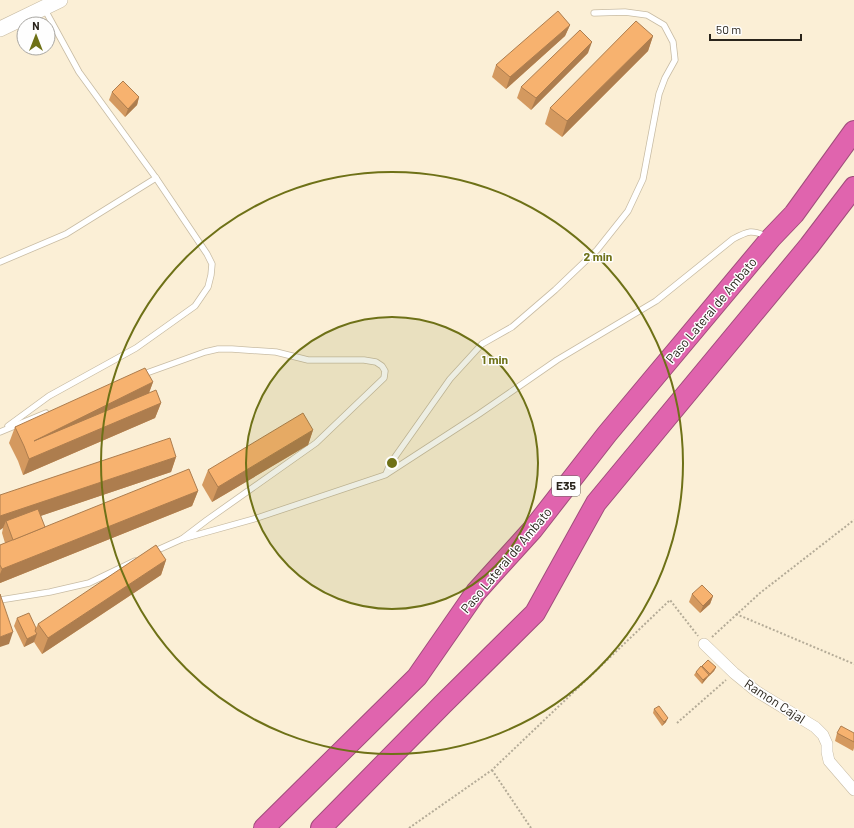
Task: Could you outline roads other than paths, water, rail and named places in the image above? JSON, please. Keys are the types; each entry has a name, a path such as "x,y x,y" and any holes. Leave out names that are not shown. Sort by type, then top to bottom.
{"highway":[{"name":"Paso Lateral de Ambato","path":"264,828 417,678 476,592 533,529 607,434 771,238 794,214 854,131"},
{"name":"E35","path":"321,828 535,613 596,503 809,246 854,187"}],"street":[{"path":"0,29 60,0"},
{"name":"Ramon Cajal","path":"704,644 734,673 756,691 815,727 823,735 827,744 829,761 854,790"}],"lane":[{"path":"0,432 50,396 136,348 195,306 208,287 211,275 212,264 207,254 156,178 79,72 44,8"},
{"path":"386,475 390,464 450,379 482,344 512,326 555,290 597,250 628,211 643,178 659,94 665,78 675,60 673,42 664,25 648,15 625,12 594,13"},
{"path":"0,262 66,234 156,178"},
{"path":"147,555 182,539 257,518 386,475 479,414 557,360 656,301 733,239 745,233 758,232 771,238"},
{"path":"137,376 205,352 218,349 276,352 308,360 364,360 376,362 382,366 385,371 384,378 316,442 182,539"},
{"path":"0,432 50,412"},
{"path":"0,600 50,592 89,583 140,559"}]}
